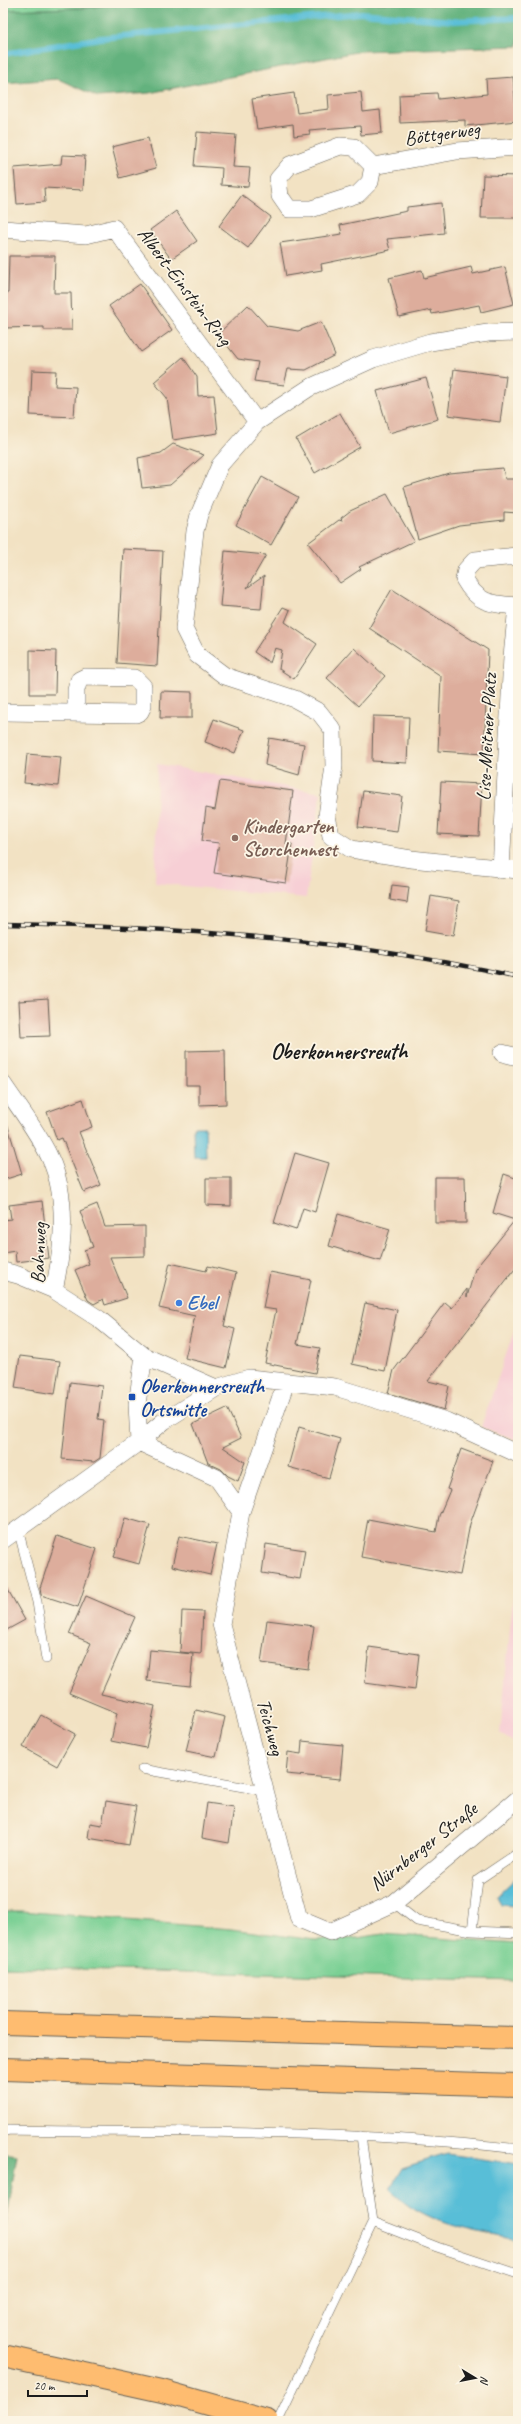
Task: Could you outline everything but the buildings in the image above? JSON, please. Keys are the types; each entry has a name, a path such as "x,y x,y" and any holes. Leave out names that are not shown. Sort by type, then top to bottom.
{"main road":[{"path":"3,2023 518,2038"},
{"path":"3,2069 518,2085"},
{"path":"3,2356 162,2391 267,2421"},
{"path":"3,2363 53,2366"}],"street":[{"path":"340,146 354,148 373,166 370,182 358,194 337,202 311,209 290,209 280,196 278,179 290,164 316,153 340,146"},
{"name":"Böttgerweg","path":"373,166 457,151 518,147"},
{"name":"Albert-Einstein-Ring","path":"3,229 86,235 114,228 257,422"},
{"path":"518,332 488,334 430,342 373,359 309,388 257,422 220,465 199,515 195,531 184,628 197,655 225,676 295,699 319,712 333,730 334,766 327,816 331,836 352,849 411,859 501,870 518,870"},
{"name":"Lise-Meitner-Platz","path":"501,870 512,657 518,606 484,600 473,595 464,579 466,570 474,560 518,556"},
{"path":"3,712 76,712"},
{"name":"Bahnweg","path":"3,1084 51,1159 61,1198 62,1249 54,1290 99,1319 144,1356 216,1388"},
{"path":"3,1271 18,1275 54,1290"},
{"path":"140,1442 137,1404 144,1356"},
{"path":"3,1540 140,1442 164,1421 216,1388 249,1378 335,1387 446,1421 491,1443 518,1454"},
{"name":"Teichweg","path":"286,1382 241,1512 221,1624 299,1919 330,1932"},
{"path":"140,1442 217,1478 241,1512"},
{"name":"Nürnberger Straße","path":"330,1932 394,1903 518,1799"}],"lane":[{"path":"18,1530 37,1602 46,1659"},
{"path":"142,1769 265,1791"},
{"path":"472,1931 478,1880 518,1853"},
{"path":"394,1903 417,1921 472,1931 518,1933"},
{"path":"3,2132 9,2130 361,2136 446,2141 518,2149"},
{"path":"278,2421 373,2222 361,2136"},
{"path":"373,2222 438,2247 518,2274"}],"shaded area":[{"name":"Kindergarten Storchennest","path":"157,764 321,793 306,898 155,883"},
{"path":"518,1320 518,1440 481,1427"},
{"path":"518,1589 518,1745 500,1734 513,1598"}],"green space":[{"path":"3,3 119,3 87,8 3,10"},
{"path":"119,3 424,3 433,6 436,3 518,3 518,46 361,51 149,93 98,97 58,79 3,83 3,10 87,8"},
{"path":"3,1911 22,1911 231,1929 315,1940 357,1938 383,1934 518,1944 518,1981 3,1967"},
{"path":"3,2153 17,2155 3,2244"}],"water":[{"path":"193,1127 205,1127 206,1157 194,1157"},
{"path":"518,1876 518,1906 501,1905 497,1896"},
{"path":"447,2154 518,2164 518,2240 466,2229 433,2218 417,2210 390,2188 402,2168"}],"waterway":[{"path":"3,54 101,38 361,13 454,21 518,18"}],"railway":[{"path":"3,924 132,928 262,937 391,953 518,977"}],"place":[{"name":"Kindergarten Storchennest","path":"235,838"},
{"name":"Ebel","path":"179,1303"},
{"name":"Oberkonnersreuth Ortsmitte","path":"132,1397"}],"district":[{"name":"Oberkonnersreuth","path":"339,1051"}]}
